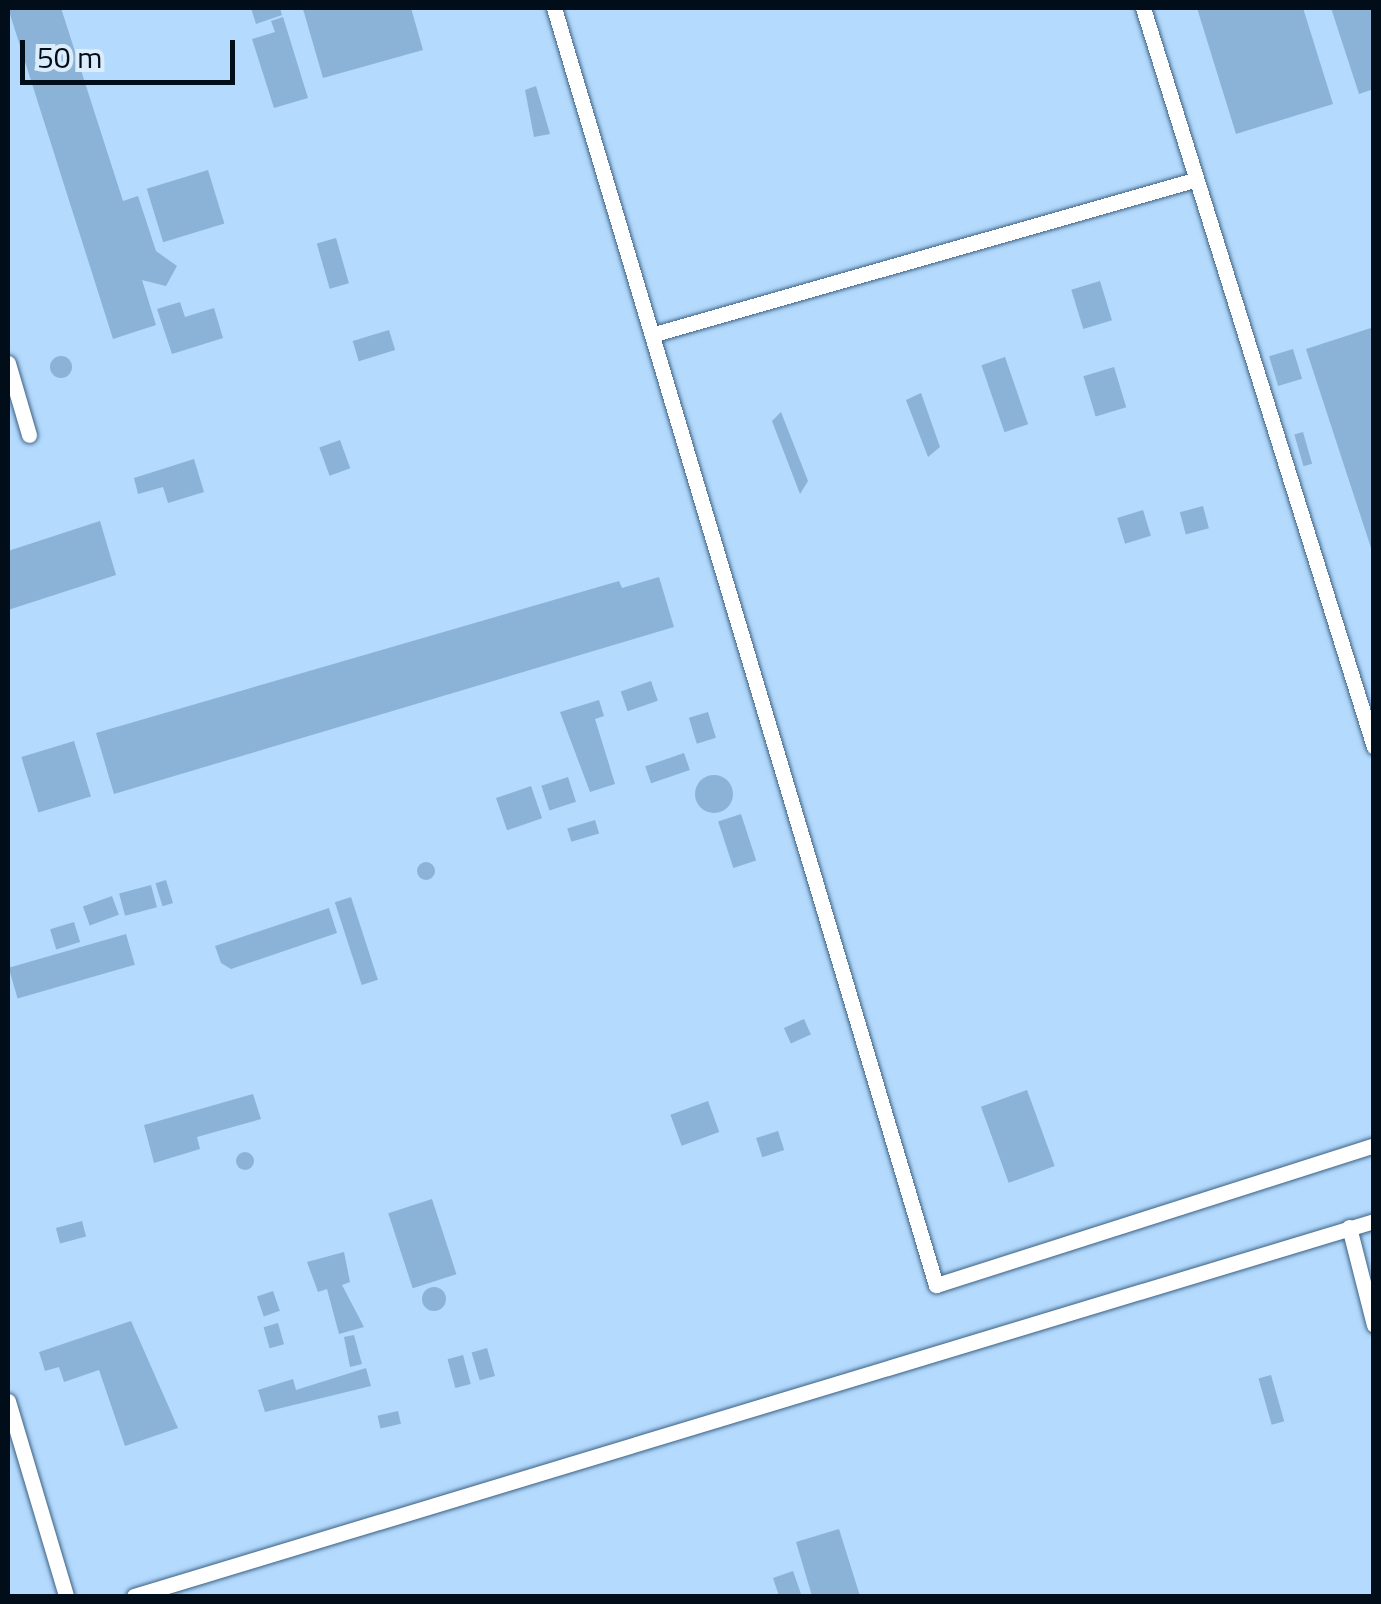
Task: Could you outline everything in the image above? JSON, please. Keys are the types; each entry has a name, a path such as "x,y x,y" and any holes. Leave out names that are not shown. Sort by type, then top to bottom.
{"lane":[{"path":"554,8 658,333 936,1285 1374,1145"},
{"path":"1143,8 1374,747"},
{"path":"658,333 1194,180"},
{"path":"8,363 29,435"},
{"path":"134,1596 1374,1222"},
{"path":"1349,1228 1374,1325"},
{"path":"8,1401 66,1596"}],"shaded area":[{"path":"8,8 1373,8 1373,1596 8,1596"}],"building":[{"path":"8,8 61,8 123,201 138,196 156,251 177,266 166,286 142,280 156,325 113,339"},
{"path":"251,8 280,8 282,15 256,24"},
{"path":"411,8 423,50 323,78 303,9"},
{"path":"1197,8 1303,8 1333,104 1236,134"},
{"path":"1331,8 1374,8 1374,89 1359,94"},
{"path":"283,17 308,98 274,108 252,39 275,32 271,21"},
{"path":"536,86 550,134 534,137 525,90"},
{"path":"208,170 224,224 163,242 147,189"},
{"path":"336,238 349,283 330,289 317,244"},
{"path":"1100,281 1112,320 1083,329 1071,290"},
{"path":"180,302 185,317 214,308 223,338 172,354 157,309"},
{"path":"1374,327 1374,553 1373,554 1306,349"},
{"path":"389,330 395,350 359,361 353,341"},
{"path":"1293,349 1302,379 1278,386 1269,356"},
{"path":"61,356 69,359 69,375 61,378 53,375 50,367 53,359"},
{"path":"1005,357 1028,424 1004,432 981,365"},
{"path":"1114,367 1126,407 1096,417 1083,376"},
{"path":"921,393 940,447 928,457 906,400"},
{"path":"781,412 808,481 800,494 772,421"},
{"path":"1303,432 1312,464 1303,466 1294,434"},
{"path":"340,440 350,468 330,476 319,448"},
{"path":"194,459 204,492 168,503 163,487 138,494 134,478"},
{"path":"1203,506 1209,528 1186,534 1180,512"},
{"path":"1143,510 1151,536 1125,544 1117,518"},
{"path":"100,521 116,575 8,610 8,551"},
{"path":"659,577 674,627 114,794 96,733 619,581 622,588"},
{"path":"651,681 658,701 628,711 621,691"},
{"path":"599,700 604,716 595,719 615,784 590,792 560,712"},
{"path":"708,712 716,738 697,744 689,718"},
{"path":"74,741 91,796 38,813 21,757"},
{"path":"684,753 690,770 651,783 645,766"},
{"path":"714,775 727,781 733,794 727,807 714,813 701,807 695,794 701,781"},
{"path":"568,777 576,802 549,810 541,786"},
{"path":"531,786 542,818 507,830 496,798"},
{"path":"741,814 756,861 733,868 718,821"},
{"path":"595,820 599,833 571,842 567,828"},
{"path":"426,862 433,864 433,878 426,880 419,878 417,871 419,864"},
{"path":"166,880 173,903 162,906 155,883"},
{"path":"151,885 157,907 125,916 119,894"},
{"path":"112,896 119,915 90,925 83,907"},
{"path":"351,897 378,980 362,985 335,902"},
{"path":"329,908 337,933 231,969 221,963 215,946"},
{"path":"74,922 80,942 56,949 50,929"},
{"path":"126,934 135,965 18,998 9,968"},
{"path":"804,1019 811,1035 791,1043 784,1028"},
{"path":"1027,1090 1055,1166 1009,1183 981,1107"},
{"path":"253,1094 261,1119 197,1137 200,1149 154,1163 144,1125"},
{"path":"708,1101 719,1132 682,1146 670,1115"},
{"path":"778,1131 784,1150 762,1157 756,1138"},
{"path":"245,1152 252,1154 252,1168 245,1170 238,1168 236,1161 238,1154"},
{"path":"432,1199 456,1274 413,1288 388,1213"},
{"path":"82,1221 86,1236 60,1243 56,1228"},
{"path":"344,1252 350,1282 342,1285 364,1327 339,1334 327,1289 318,1292 307,1262"},
{"path":"434,1287 443,1290 443,1308 434,1311 425,1308 422,1299 425,1290"},
{"path":"273,1291 280,1311 264,1316 257,1297"},
{"path":"131,1321 178,1428 125,1446 99,1370 64,1382 59,1367 45,1371 39,1352"},
{"path":"278,1323 284,1344 270,1348 264,1327"},
{"path":"354,1335 362,1364 350,1367 344,1337"},
{"path":"487,1348 495,1376 480,1380 472,1352"},
{"path":"463,1355 471,1384 455,1388 448,1359"},
{"path":"366,1368 371,1386 265,1412 258,1390 293,1379 296,1390"},
{"path":"1271,1375 1284,1421 1272,1425 1259,1379"},
{"path":"398,1411 401,1424 380,1428 378,1416"},
{"path":"839,1529 860,1596 812,1596 796,1542"},
{"path":"793,1571 801,1594 779,1596 773,1578"}]}
